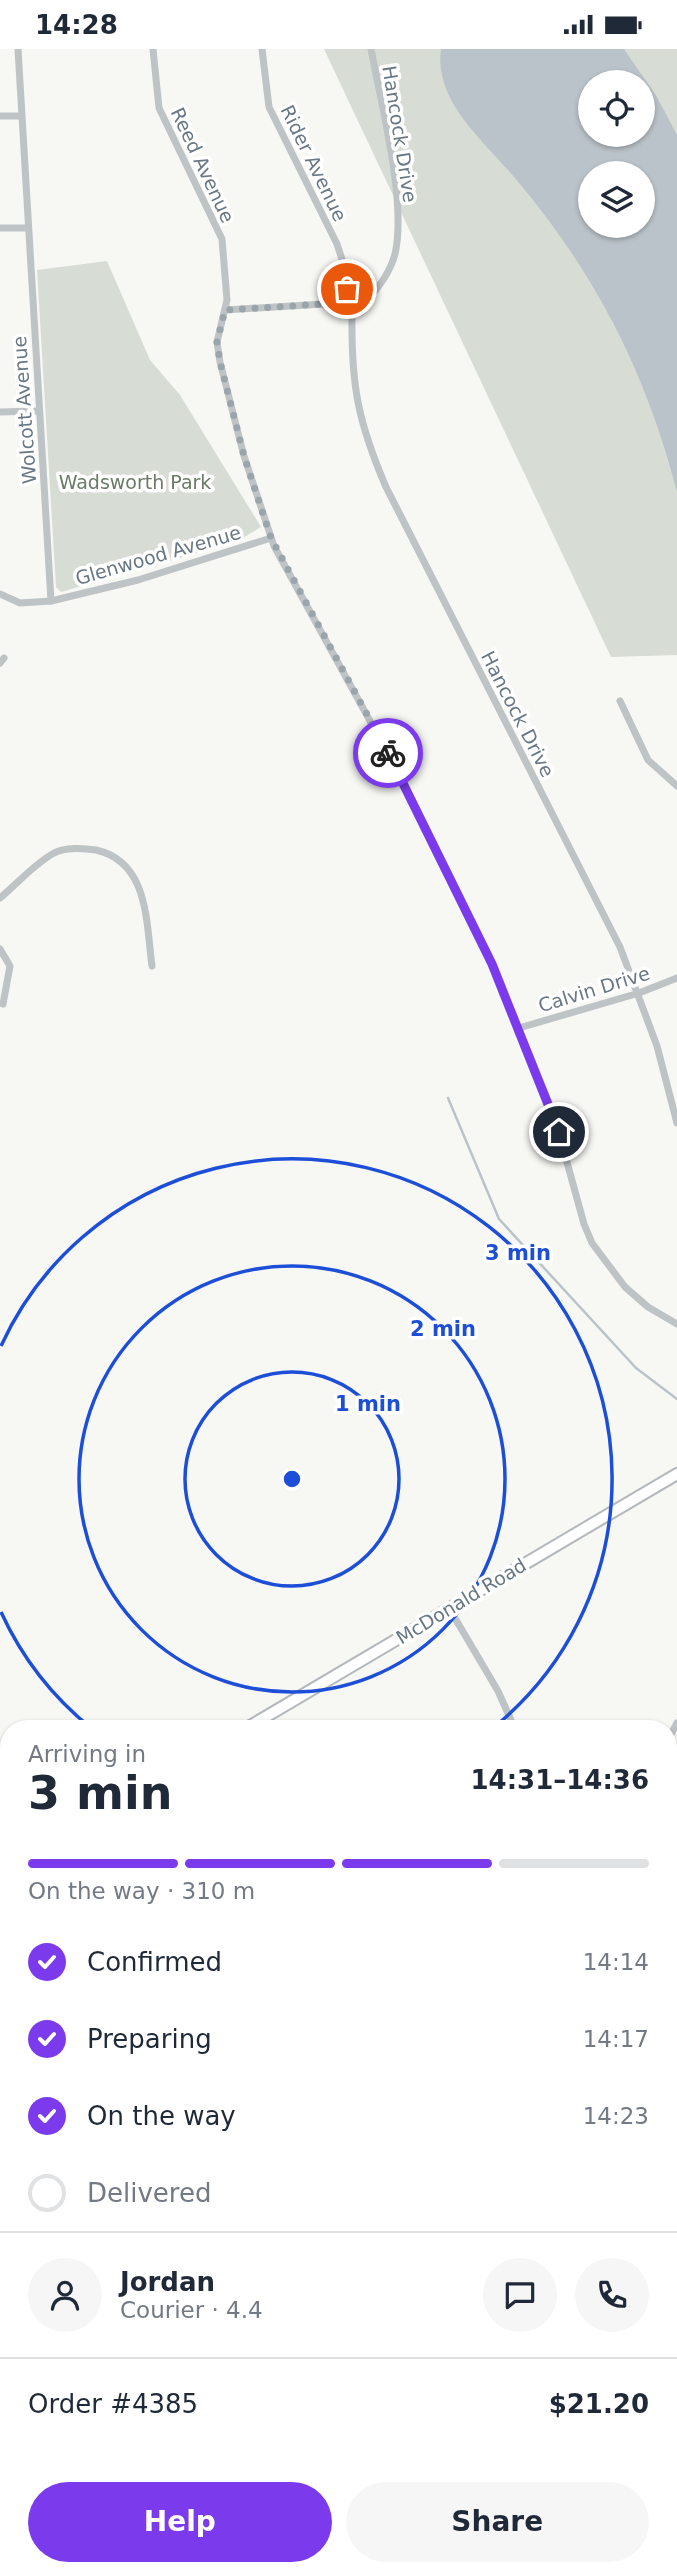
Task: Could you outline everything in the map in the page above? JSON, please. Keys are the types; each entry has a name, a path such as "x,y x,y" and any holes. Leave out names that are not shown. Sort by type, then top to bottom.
{"street":[{"name":"Wolcott Avenue","path":"18,49 26,228 51,601"},
{"name":"Reed Avenue","path":"153,49 159,108 222,239 226,267 225,310 217,342 220,362 244,456 271,538"},
{"name":"Rider Avenue","path":"262,49 269,107 337,244 351,288"},
{"name":"Hancock Drive","path":"371,49 393,167 396,244 387,273 367,300 363,311 352,314 357,407 373,456 535,784 620,947 639,993 677,1123"},
{"path":"0,117 21,115"},
{"path":"0,228 26,228"},
{"path":"352,314 344,310 340,303 342,295 351,288 360,289 367,300"},
{"path":"225,310 340,303"},
{"path":"0,412 40,411"},
{"name":"Glenwood Avenue","path":"0,594 27,604 51,601 138,580 271,538 404,783 492,964 554,1115 584,1224 592,1243 625,1287 648,1307 677,1324"},
{"path":"620,701 648,759 677,786"},
{"path":"0,898 55,852 83,848 108,853 129,868 142,891 152,966"},
{"path":"0,949 10,966 3,1004"},
{"name":"Calvin Drive","path":"519,1028 639,993 677,978"},
{"name":"McDonald Road","path":"260,1720 677,1474"},
{"path":"449,1608 498,1691 511,1720"}],"green space":[{"path":"324,49 677,49 677,655 611,657"},
{"name":"Wadsworth Park","path":"107,261 150,360 180,395 261,527 236,542 61,592 56,587 37,270"}],"shaded area":[{"path":"441,49 624,49 638,70 578,70 578,147 655,147 655,94 657,97 677,135 677,492 649,403 632,361 590,282 538,207 472,130 451,100 444,84"}],"waterway":[{"path":"448,1098 499,1219 636,1368 677,1399"}],"way so far":[{"path":"347,289 340,303 225,310 217,342 233,418 271,538 388,753"}],"route":[{"path":"388,753 515,1014 559,1132"}]}
